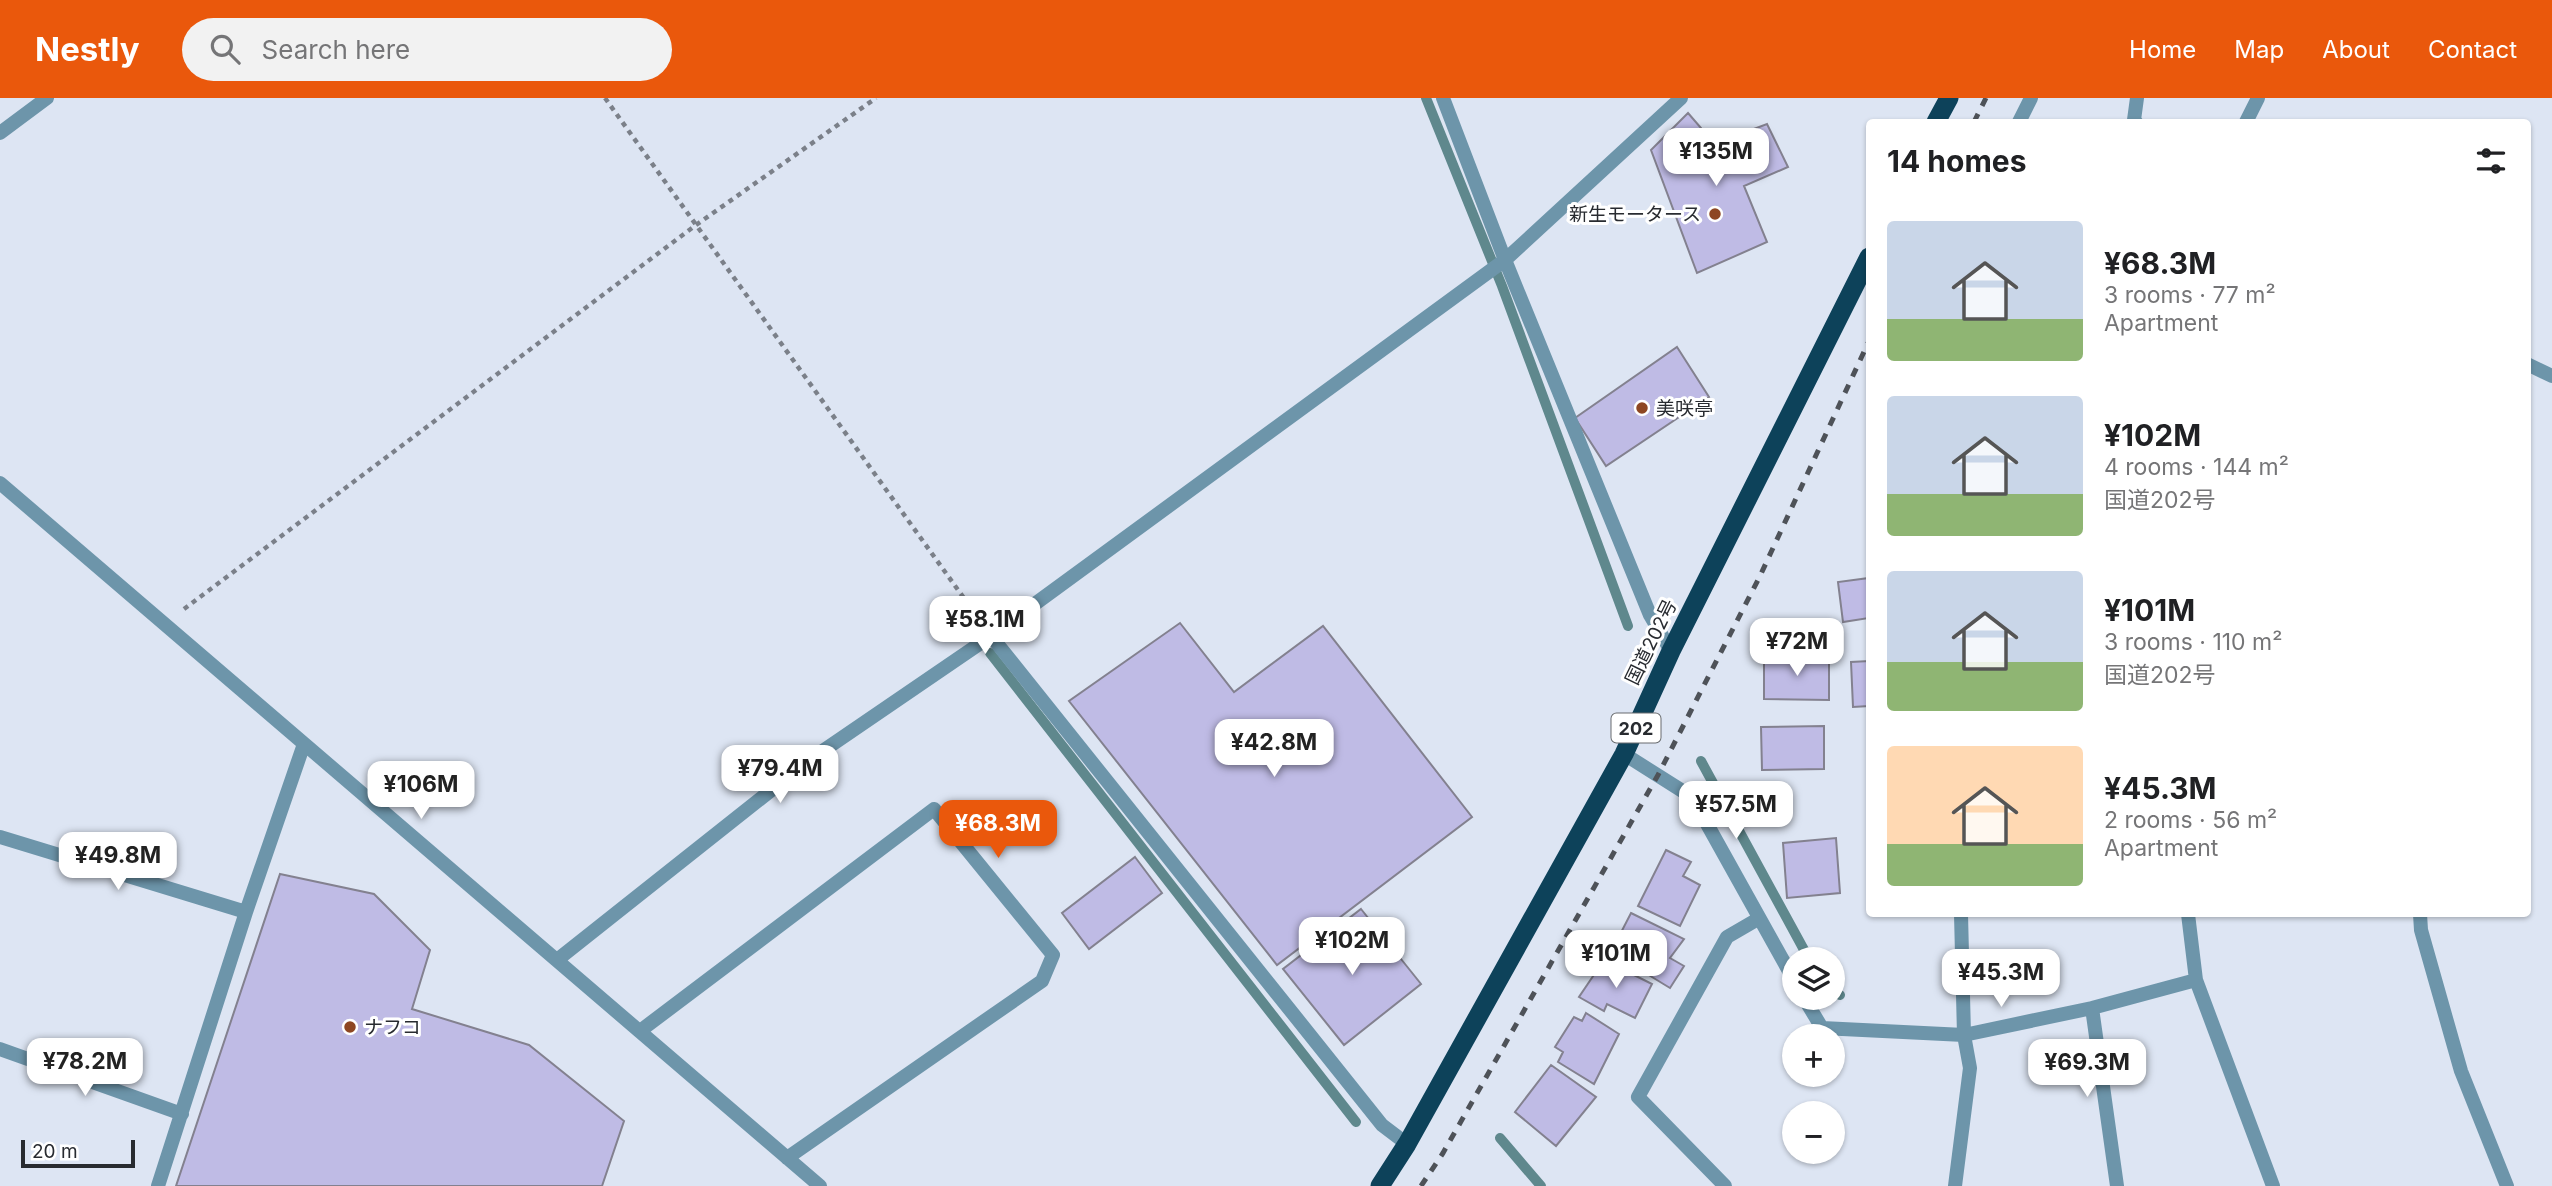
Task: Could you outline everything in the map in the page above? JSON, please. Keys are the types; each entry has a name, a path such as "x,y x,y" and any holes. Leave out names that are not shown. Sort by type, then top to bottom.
{"highway":[{"path":"1938,119 1948,98"},
{"name":"国道202号","path":"1380,1186 1407,1143 1624,754 1671,652 1866,263"}],"street":[{"path":"0,133 47,98"},
{"path":"1443,98 1505,260 1650,615 1671,652"},
{"path":"557,960 808,761 991,636 1505,260 1681,98"},
{"path":"2020,119 2031,98"},
{"path":"2134,119 2137,98"},
{"path":"2248,119 2258,98"},
{"path":"2531,366 2552,376"},
{"path":"0,483 820,1186"},
{"path":"991,636 1382,1125 1407,1143"},
{"path":"158,1186 246,912 304,744"},
{"path":"1624,754 1692,797 1782,960"},
{"path":"639,1031 934,809 1053,955 1042,981 787,1158"},
{"path":"0,837 246,912"},
{"path":"1955,1186 1970,1068 1964,1035 1961,917"},
{"path":"2188,917 2196,980 2273,1186"},
{"path":"2420,917 2421,930 2461,1070 2507,1186"},
{"path":"1725,1186 1637,1097 1727,937 1758,919"},
{"path":"1811,1010 1822,1028 1964,1035 2092,1008 2196,980"},
{"path":"2092,1008 2117,1186"},
{"path":"0,1049 182,1114"}],"path":[{"path":"605,98 991,636"},
{"path":"165,624 696,225 876,98"}],"building":[{"name":"新生モータース","path":"1688,113 1701,128 1706,147 1767,124 1788,167 1744,186 1767,242 1697,273 1651,150"},
{"name":"美咲亭","path":"1677,347 1709,397 1606,466 1575,418"},
{"path":"1866,578 1866,618 1843,622 1838,582"},
{"path":"1180,623 1234,692 1323,626 1472,817 1277,965 1069,701"},
{"path":"1764,656 1829,656 1829,700 1764,699"},
{"path":"1866,661 1866,706 1853,707 1851,662"},
{"path":"1824,726 1824,769 1762,770 1761,727"},
{"path":"1836,838 1840,893 1787,898 1783,843"},
{"path":"1666,850 1691,862 1683,876 1700,885 1680,926 1638,906"},
{"path":"1135,857 1162,893 1089,949 1062,913"},
{"name":"ナフコ","path":"280,874 374,894 430,950 412,1009 529,1045 624,1121 602,1186 176,1186"},
{"path":"1361,909 1421,984 1344,1045 1283,969"},
{"path":"1631,913 1684,939 1670,958 1684,966 1670,988 1611,952"},
{"path":"1604,960 1652,984 1635,1018 1607,1004 1604,1011 1579,997"},
{"path":"1586,1013 1619,1034 1594,1084 1558,1062 1563,1052 1555,1047 1574,1017 1582,1021"},
{"path":"1551,1065 1596,1097 1556,1146 1515,1112"}],"waterway":[{"path":"1426,98 1502,286 1628,626"},
{"path":"990,653 1356,1122"},
{"path":"1701,761 1802,947"},
{"path":"1500,1138 1541,1186"}],"railway":[{"path":"1976,119 1986,98"},
{"path":"1421,1186 1443,1153 1658,775 1760,576 1866,347"}],"place":[{"name":"新生モータース","path":"1715,214"},
{"name":"美咲亭","path":"1642,408"},
{"name":"ナフコ","path":"350,1027"}]}
